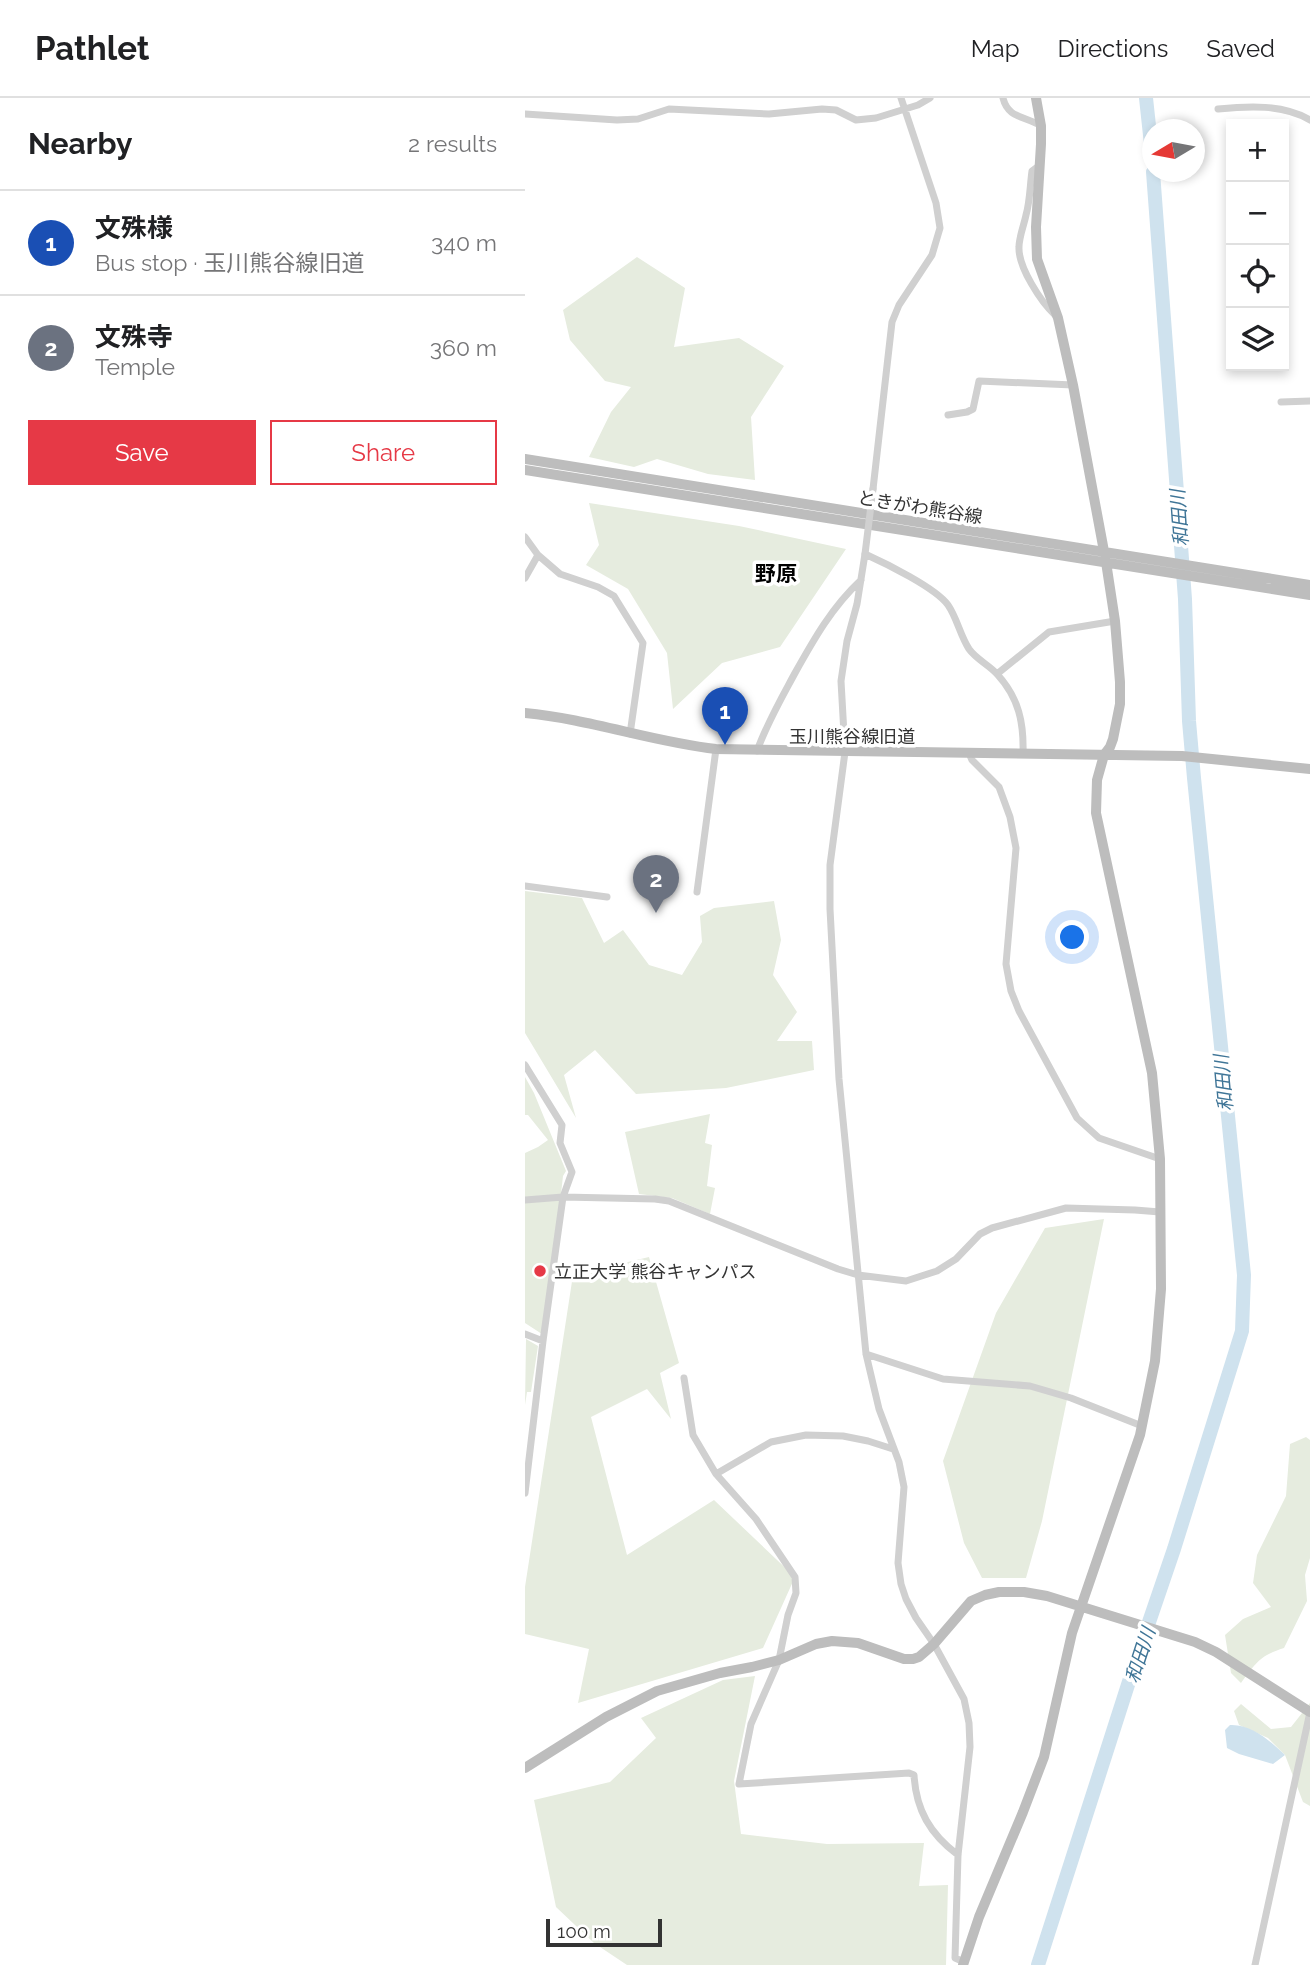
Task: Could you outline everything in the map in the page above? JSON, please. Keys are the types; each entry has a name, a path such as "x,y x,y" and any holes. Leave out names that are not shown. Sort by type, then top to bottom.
{"street":[{"path":"901,98 936,203 940,228 932,255 899,305 892,322 865,554 841,681 845,751 830,865 830,909 839,1079 866,1354 879,1409 899,1462 904,1487 898,1563 901,1584 916,1618 934,1644 964,1699 969,1723 969,1747 957,1855 955,1958 964,1963 979,1917 1040,1767 1072,1633 1142,1426 1151,1388 1159,1320 1160,1159 1152,1073 1096,813 1097,780 1104,755 1113,738 1120,704 1115,621 1073,385 1058,318 1037,259 1035,227 1041,126 1036,98"},
{"path":"525,114 617,120 638,119 669,109 769,114 822,109 836,110 856,120 876,118 918,105 930,98"},
{"path":"1003,98 1005,107 1017,117 1031,120 1041,126"},
{"path":"1218,109 1254,105 1302,115 1310,120"},
{"path":"1040,164 1032,171 1019,248 1028,277 1046,306 1058,318"},
{"path":"948,415 973,409 979,381 1073,385"},
{"path":"1281,402 1310,401"},
{"name":"ときがわ熊谷線","path":"525,459 1105,557 1212,574 1310,585"},
{"name":"ときがわ熊谷線","path":"525,470 1105,557"},
{"path":"525,537 538,555 560,574 598,587 614,596 643,643 630,734"},
{"path":"865,554 889,564 947,603 970,650 997,674 1015,698 1024,730 1023,754"},
{"path":"525,578 538,555"},
{"name":"ときがわ熊谷線","path":"1212,574 1310,595"},
{"path":"757,751 776,707 820,629 844,596 861,580"},
{"path":"997,674 1049,632 1115,621"},
{"name":"玉川熊谷線旧道","path":"525,713 716,750 1182,756 1310,769"},
{"path":"697,892 716,750"},
{"path":"969,753 972,760 999,787 1010,817 1016,848 1006,964 1011,991 1019,1011 1077,1118 1099,1138 1160,1159"},
{"path":"525,887 607,897"},
{"path":"525,1065 562,1125 560,1143 572,1172 563,1197 525,1493"},
{"path":"525,1200 563,1197 669,1201 858,1275 906,1281 937,1271 956,1259 981,1234 992,1228 1066,1208 1160,1212"},
{"path":"525,1334 543,1341"},
{"path":"866,1354 943,1379 1030,1386 1071,1398 1142,1426"},
{"path":"684,1378 693,1435 716,1474 756,1519 795,1577 796,1593 788,1615 779,1660 751,1724 739,1784 909,1773 914,1775 920,1810 944,1845 957,1855"},
{"path":"716,1474 771,1442 806,1435 843,1436 893,1449"},
{"path":"525,1768 606,1717 657,1691 779,1660 816,1644 845,1641 904,1659 919,1657 934,1644 971,1601 985,1595 1024,1592 1082,1605 1208,1647 1310,1712 1255,1965"}],"shaded area":[{"path":"637,257 685,288 674,347 739,338 784,366 751,417 755,480 708,474 657,459 634,467 589,457 611,412 631,387 605,381 570,340 563,310"},
{"path":"589,503 739,526 846,549 780,647 722,663 673,709 667,653 628,589 586,565 599,545"},
{"path":"525,891 582,898 604,943 623,930 649,965 682,975 702,942 700,916 714,908 774,901 781,940 773,975 797,1012 777,1041 812,1041 814,1070 726,1088 636,1094 595,1050 564,1075 576,1118 525,1033"},
{"name":"立正大学 熊谷キャンパス","path":"525,1077 566,1171 563,1176 545,1336 525,1323 525,1153 548,1140 528,1115 525,1115"},
{"path":"710,1114 705,1143 712,1145 707,1186 715,1188 710,1214 672,1198 639,1194 625,1132"},
{"path":"1104,1219 1042,1521 1026,1578 982,1578 964,1543 943,1461 996,1313 1045,1228"},
{"path":"649,1257 679,1363 660,1373 671,1419 647,1389 591,1417 627,1555 714,1500 795,1577 763,1648 578,1703 589,1649 525,1634 525,1587 573,1275"},
{"path":"526,1339 538,1346 531,1392 527,1392 525,1405"},
{"path":"1306,1437 1310,1440 1310,1558 1305,1575 1307,1601 1284,1648 1259,1661 1241,1683 1231,1673 1225,1635 1243,1619 1271,1607 1253,1583 1257,1555 1286,1496 1290,1444"},
{"path":"755,1676 734,1781 741,1834 827,1844 924,1843 919,1886 948,1885 946,1965 627,1965 594,1943 556,1907 534,1800 610,1782 656,1738 641,1718 723,1680"},
{"path":"1310,1703 1310,1806 1303,1802 1285,1755 1268,1738 1239,1725 1234,1711 1241,1704 1271,1729 1291,1727"}],"water":[{"path":"1230,1725 1253,1730 1285,1755 1273,1764 1227,1748 1225,1730"}],"waterway":[{"name":"和田川","path":"1146,98 1148,119"},
{"name":"和田川","path":"1038,1965 1242,1331 1244,1275 1189,721 1185,599 1154,182"}],"place":[{"name":"文殊様","path":"725,745"},
{"name":"文殊寺","path":"656,913"},
{"name":"立正大学 熊谷キャンパス","path":"540,1271"}],"district":[{"name":"野原","path":"776,573"}]}
